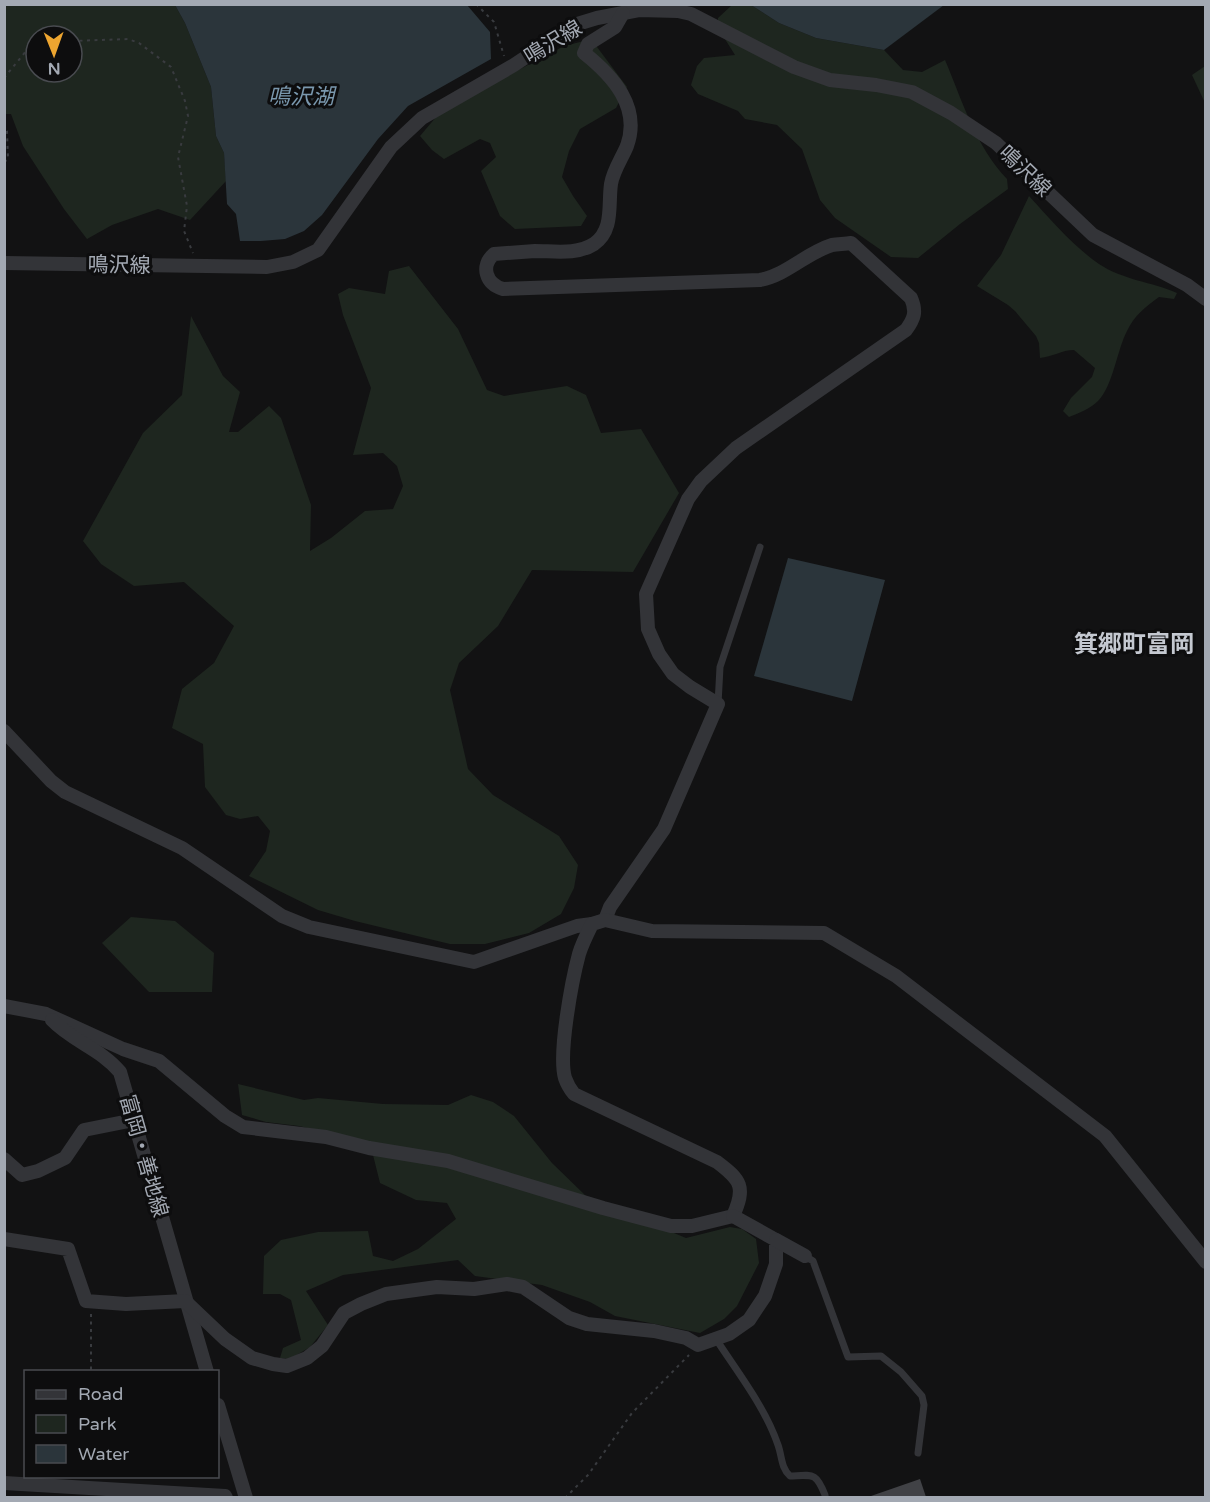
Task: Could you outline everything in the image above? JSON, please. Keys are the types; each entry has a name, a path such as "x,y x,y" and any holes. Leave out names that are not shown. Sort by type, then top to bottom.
{"street":[{"name":"鳴沢線","path":"4,263 267,267 293,262 318,250 391,147 422,118 514,65 574,25 597,18 649,10 691,14 776,59 830,80 912,92 951,113 996,143 1093,236 1187,285 1206,299"},
{"path":"623,13 615,27 588,44 584,53 603,68 627,102 632,124 627,145 611,183 610,213 606,231 594,243 575,251 494,254 488,260 486,270 489,281 495,287 503,290 760,280 775,277 834,244 851,243 911,298 915,307 914,318 906,330 736,448 701,481 688,499 646,594 648,628 659,654 673,674 718,704 664,829 598,922 579,953 566,1027 563,1063 565,1077 574,1094 717,1162 734,1175 740,1186 740,1201 733,1216"},
{"path":"4,730 51,781 65,792 183,848 282,916 309,927 474,962 577,926 598,922 652,931 824,933 896,976 1105,1136 1206,1262"},
{"path":"4,1006 46,1014 123,1048 159,1061 225,1116 243,1127 326,1137 369,1148 448,1161 671,1226 692,1226 733,1216 805,1256"},
{"name":"富岡・善地線","path":"46,1014 61,1030 109,1059 120,1072 207,1370"},
{"path":"4,1160 22,1175 38,1171 65,1158 84,1130 134,1120"},
{"path":"4,1239 68,1249 86,1301 126,1304 185,1301 225,1339 252,1358 287,1366 307,1358 322,1346 344,1313 361,1304 386,1294 437,1287 474,1289 507,1284 523,1287 569,1318 587,1324 654,1331 686,1338 698,1345 729,1334 749,1320 765,1296 776,1264 776,1240"},
{"path":"219,1408 246,1497"},
{"path":"4,1483 226,1497"}],"lane":[{"path":"718,704 720,668 760,547"},
{"path":"805,1256 813,1261 848,1357 881,1356 901,1372 922,1396 924,1405 918,1453"},
{"path":"716,1339 764,1413 778,1446 785,1471 790,1476 812,1475 818,1479 825,1495"}],"path":[{"path":"477,4 494,22 506,61"},
{"path":"84,40 128,39 140,44 171,67 185,101 188,116 178,157 187,207 184,231 195,258"},
{"path":"4,78 24,54"},
{"path":"4,124 7,131 8,159 4,162"},
{"path":"91,1302 91,1370"},
{"path":"565,1497 588,1475 632,1413 698,1345"},
{"path":"572,1491 575,1497"}],"green space":[{"path":"5,5 175,5 185,23 211,87 216,136 224,153 226,181 190,220 158,209 112,225 87,239 64,209 23,146 11,114 5,114"},
{"path":"732,5 751,5 779,23 816,38 884,50 903,70 922,72 945,60 978,138 1007,179 1008,189 918,258 891,257 835,218 820,200 802,149 777,125 745,119 738,111 698,94 691,85 697,66 704,58 735,55 718,28 718,18"},
{"path":"584,41 594,43 627,87 616,108 580,129 569,151 562,177 587,216 581,226 515,229 500,216 481,171 496,157 490,143 480,139 444,159 432,150 420,136 442,110 564,46"},
{"path":"1205,66 1205,103 1192,75"},
{"path":"1029,196 1071,241 1099,264 1118,274 1177,293 1174,299 1159,297 1137,316 1123,339 1103,394 1092,406 1069,417 1063,411 1071,398 1092,377 1095,368 1074,350 1040,358 1036,336 1015,311 977,286 1001,255"},
{"path":"409,266 458,329 487,390 504,396 567,386 586,395 601,433 641,429 679,493 633,572 532,570 498,626 459,663 450,690 468,769 493,795 559,836 578,865 574,888 561,914 529,933 485,944 450,944 355,921 318,910 249,876 266,851 270,831 258,816 240,819 226,815 205,787 203,744 172,728 182,689 214,663 234,626 184,582 134,586 101,564 83,541 143,433 182,395 191,316 223,376 240,392 229,432 238,432 269,406 281,418 311,505 310,551 331,538 365,511 393,509 403,486 397,466 383,453 353,455 371,388 343,315 338,294 349,288 385,294 389,271"},
{"path":"131,917 175,921 214,953 212,992 149,992 102,943"},
{"path":"238,1084 304,1100 318,1098 383,1104 448,1105 471,1095 493,1102 514,1116 552,1163 587,1197 686,1238 730,1227 742,1229 756,1239 759,1263 737,1306 724,1319 700,1333 615,1316 590,1302 542,1285 475,1276 458,1260 343,1275 306,1291 328,1325 310,1347 290,1359 280,1358 283,1348 301,1340 291,1300 280,1294 263,1294 264,1256 281,1240 318,1232 368,1231 373,1256 393,1261 418,1249 456,1219 447,1203 416,1200 380,1183 370,1143 242,1115"}],"water":[{"name":"鳴沢湖","path":"175,5 467,5 490,32 491,59 408,106 378,139 322,215 304,231 285,239 240,241 236,214 227,204 224,153 216,136 211,87 185,23"},
{"path":"751,5 944,5 884,50 816,38 779,23"},
{"path":"788,558 885,580 852,701 754,676"}],"building":[{"path":"920,1479 926,1497 871,1496"}],"district":[{"name":"箕郷町富岡","path":"1134,644"}]}
